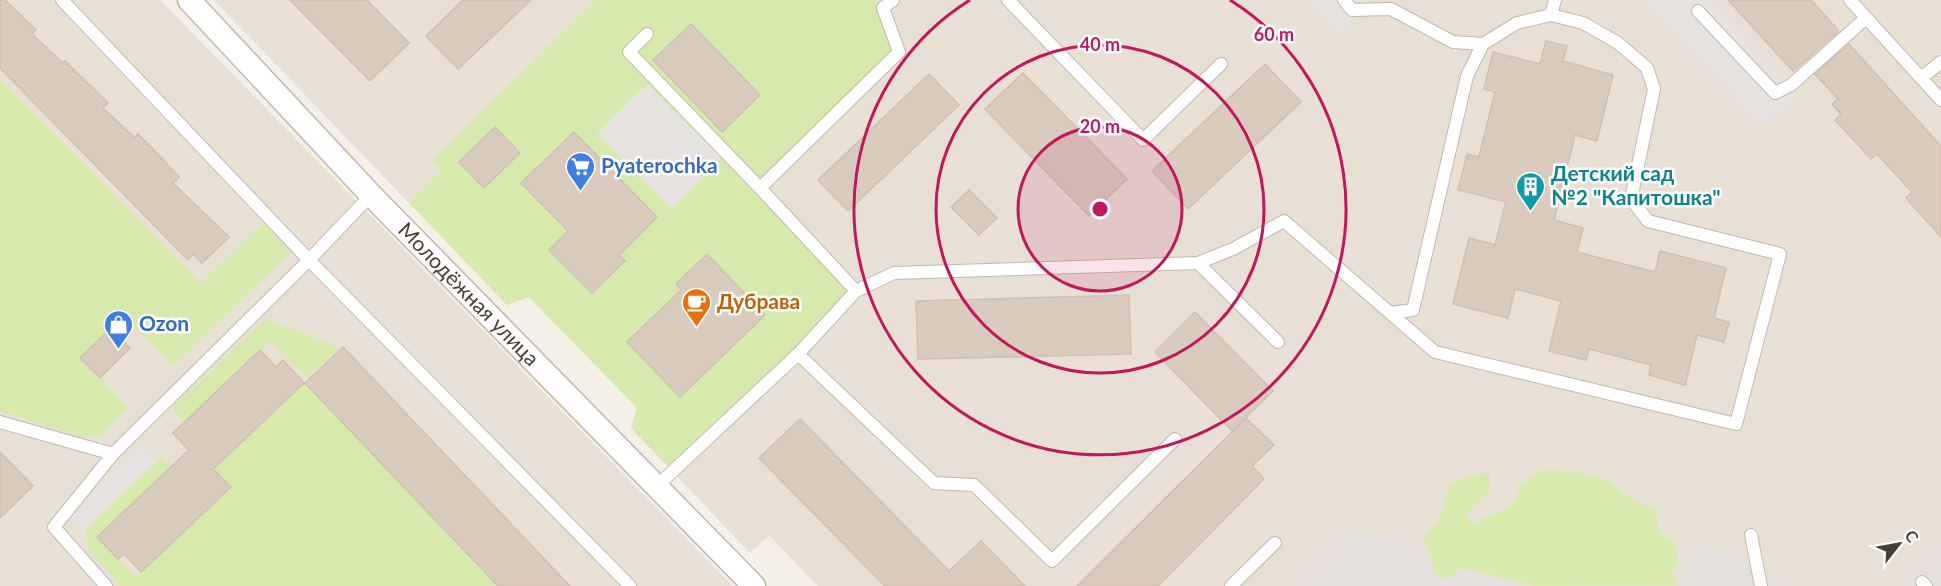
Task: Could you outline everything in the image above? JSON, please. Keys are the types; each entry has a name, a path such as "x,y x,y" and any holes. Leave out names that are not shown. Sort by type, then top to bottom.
{"street":[{"name":"Молодёжная улица","path":"189,0 371,195 754,586"}],"lane":[{"path":"62,0 309,260 630,586"},
{"path":"1008,0 1143,140 1221,64"},
{"path":"1344,0 1352,10 1392,9 1453,42 1483,44"},
{"path":"1551,15 1556,0"},
{"path":"1850,0 1941,99"},
{"path":"760,188 899,52 884,3"},
{"path":"1698,11 1775,93 1791,85 1866,18"},
{"path":"657,486 798,354 856,291 894,273 1198,262 1233,249 1284,221 1390,313 1435,352 1736,424 1780,254 1648,221 1631,199 1654,89 1647,68 1618,43 1592,28 1551,15 1517,23 1483,44 1467,76 1413,310 1390,313"},
{"path":"647,34 629,52 856,291"},
{"path":"1921,78 1941,62"},
{"path":"106,586 54,527 113,454 309,260 371,195"},
{"path":"1198,262 1278,342"},
{"path":"798,354 934,483 975,485 1052,561 1175,439"},
{"path":"0,422 113,454"},
{"path":"1751,535 1761,586"},
{"path":"1231,586 1275,543"}],"shaded area":[{"path":"0,0 160,0 733,586 0,586"},
{"path":"214,0 1941,0 1941,543 1901,586 1780,586 1766,562 1697,545 1677,586 1621,586 1348,530 1290,586 818,586 769,535 750,553 631,428 637,408 529,297 507,305"},
{"path":"1308,0 1363,0 1369,6 1342,33"},
{"path":"1645,0 1709,0 1797,95 1762,127"},
{"path":"647,84 722,158 672,209 597,134"},
{"path":"140,447 155,463 84,531 70,516"},
{"path":"1348,530 1621,586 1290,586"},
{"path":"1941,543 1941,586 1901,586"},
{"path":"1697,545 1766,562 1780,586 1677,586"}],"green space":[{"path":"595,0 876,0 883,8 899,52 760,187 856,291 671,469 631,428 637,408 529,297 507,305 409,203 441,171 432,161"},
{"path":"0,79 201,283 263,223 291,252 173,366 124,316 81,358 128,407 101,435 83,438 0,411"},
{"path":"266,319 340,347 306,378 270,341 184,422 172,408"},
{"path":"305,383 498,586 121,586 90,551 84,531 161,457 171,467 98,537 136,577 230,488 213,469"},
{"path":"1541,470 1571,471 1609,481 1627,497 1654,508 1660,532 1675,543 1679,561 1671,573 1678,585 1534,586 1461,568 1446,579 1433,573 1432,560 1423,536 1439,521 1450,484 1471,475 1490,473 1490,490 1467,514 1471,524 1513,505 1521,484"}],"building":[{"path":"0,0 5,0 36,30 32,34 63,63 65,61 108,103 103,108 135,138 138,134 153,149 179,177 173,183 229,237 202,263 193,254 188,260 0,68"},
{"path":"290,0 367,0 409,43 370,81"},
{"path":"463,0 531,0 458,69 426,36"},
{"path":"1728,0 1811,0 1838,32 1793,71"},
{"path":"691,24 760,95 722,132 653,60"},
{"name":"Детский сад №2 \"Капитошка\"","path":"1546,41 1567,46 1563,61 1613,75 1597,141 1575,135 1554,220 1583,228 1577,252 1655,272 1660,251 1726,268 1714,318 1729,322 1724,342 1697,335 1685,385 1649,375 1651,365 1589,349 1586,360 1549,351 1561,301 1515,289 1508,318 1453,304 1469,238 1495,245 1506,202 1458,190 1467,154 1479,157 1495,92 1484,89 1493,52 1540,64"},
{"path":"1849,44 1941,146 1941,237 1906,198 1912,192 1877,154 1871,159 1835,120 1841,114 1832,104 1838,99 1815,74"},
{"path":"1265,64 1301,102 1188,209 1152,171"},
{"path":"1023,73 1127,179 1089,216 985,109"},
{"path":"929,74 959,105 848,211 818,180"},
{"path":"495,127 520,153 484,188 459,162"},
{"name":"Pyaterochka","path":"574,132 657,217 619,255 625,261 592,293 549,250 568,231 521,183"},
{"path":"969,190 997,218 979,235 951,207"},
{"name":"Дубрава","path":"707,254 765,315 680,397 627,342 681,290 676,284"},
{"path":"1129,295 1131,354 918,359 916,301"},
{"path":"1195,312 1273,391 1232,431 1155,352"},
{"path":"111,328 130,348 100,378 80,358"},
{"path":"343,347 570,586 498,586 305,383"},
{"path":"260,350 276,367 283,360 304,383 213,469 231,487 141,572 124,554 118,559 97,537 189,450 173,433"},
{"path":"1246,418 1274,445 1252,466 1264,479 1158,586 1077,586"},
{"path":"800,419 949,571 981,541 1025,586 885,586 759,458"},
{"path":"0,452 33,486 0,518"}],"place":[{"name":"Pyaterochka","path":"580,192"},
{"name":"Детский сад №2 \"Капитошка\"","path":"1530,212"},
{"name":"Дубрава","path":"696,328"},
{"name":"Ozon","path":"118,350"}]}
